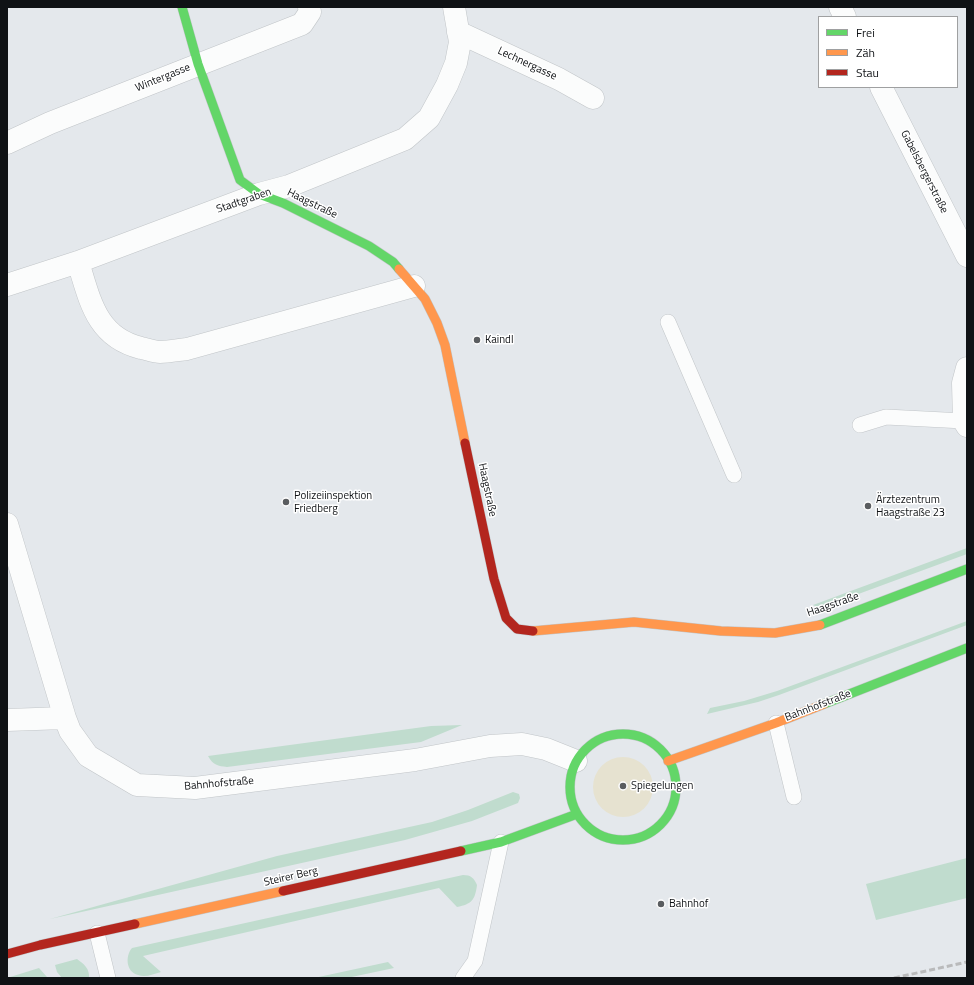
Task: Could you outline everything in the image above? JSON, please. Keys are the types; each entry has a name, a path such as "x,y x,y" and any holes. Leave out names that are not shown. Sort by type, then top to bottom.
{"street":[{"name":"Haagstraße","path":"182,7 198,64 240,180 259,194 282,202 370,246 393,262 425,299 437,323 445,345 494,579 506,618 517,629 534,631 634,622 721,631 775,633 819,625 967,569"},
{"name":"Wintergasse","path":"7,143 50,123 302,24 310,12 309,7"},
{"name":"Stadtgraben","path":"7,285 78,262 259,194 289,186 405,139 429,118 448,84 456,63 460,42 454,7"},
{"path":"840,7 844,16"},
{"name":"Lechnergasse","path":"458,32 559,79 593,98"},
{"name":"Gabelsbergerstraße","path":"882,88 967,256"},
{"path":"78,262 92,307 101,323 114,336 133,346 158,352 187,349 414,286"},
{"path":"966,412 963,383 967,368"},
{"name":"Bahnhofstraße","path":"7,524 70,731 88,756 137,786 194,788 415,760 490,746 522,744 546,749 576,761"},
{"name":"Bahnhofstraße","path":"668,761 776,723 967,648"},
{"path":"7,720 65,718"},
{"path":"622,734 638,736 646,739 660,749 668,761 674,772 675,797 664,821 650,833 634,839 616,840 593,831 581,821 573,805 570,792 571,776 576,761 592,744 606,737 622,734"},
{"name":"Steirer Berg","path":"7,954 40,945 501,842 577,814"}],"lane":[{"path":"668,322 734,475"},
{"path":"860,425 886,417 966,412"},
{"path":"776,723 794,797"},
{"path":"463,978 475,961 501,842"},
{"path":"96,933 108,978"}],"green space":[{"path":"967,548 967,554 834,603 817,607 813,605"},
{"path":"967,621 967,625 779,695 758,702 707,714 710,708 744,701 777,691"},
{"path":"462,725 421,742 227,767 216,764 208,756 431,726"},
{"path":"513,792 519,794 520,798 518,803 472,821 405,840 50,919 277,856 432,822 468,810"},
{"path":"967,858 967,898 876,920 866,884"},
{"path":"463,875 472,877 477,885 474,898 469,903 462,906 457,907 439,888 143,956 161,972 150,975 141,976 131,971 129,967 128,955 132,948"},
{"path":"77,959 87,969 89,978 62,978 57,972 55,965"},
{"path":"388,962 394,968 347,978 314,978"},
{"path":"39,968 47,977 7,978"}],"sand":[{"path":"623,757 639,762 644,766 648,771 653,787 648,803 644,808 639,812 623,817 607,812 602,808 598,803 593,787 598,771 602,766 607,762"}],"railway":[{"path":"894,978 967,962"}],"traffic: fast":[{"path":"182,7 198,64 240,180 259,194 283,203 369,246 393,262 399,269"},
{"path":"820,625 967,569"},
{"path":"824,704 967,648"},
{"path":"623,734 643,738 660,750 672,767 676,787 672,807 660,824 643,836 623,840 603,836 586,824 574,807 570,787 574,767 586,750 603,738 623,734"},
{"path":"461,851 501,842 577,814"}],"traffic: slow":[{"path":"399,269 425,299 437,323 445,345 465,443"},
{"path":"533,631 634,622 721,631 775,633 820,625"},
{"path":"668,761 776,723 824,704"},
{"path":"135,924 283,891"}],"traffic: jam":[{"path":"465,443 494,579 506,618 517,629 533,631"},
{"path":"283,891 461,851"},
{"path":"7,954 40,945 135,924"}],"place":[{"name":"Kaindl","path":"477,340"},
{"name":"Polizeiinspektion Friedberg","path":"286,502"},
{"name":"Ärztezentrum Haagstraße 23","path":"868,506"},
{"name":"Spiegelungen","path":"623,786"},
{"name":"Bahnhof","path":"661,904"}]}
